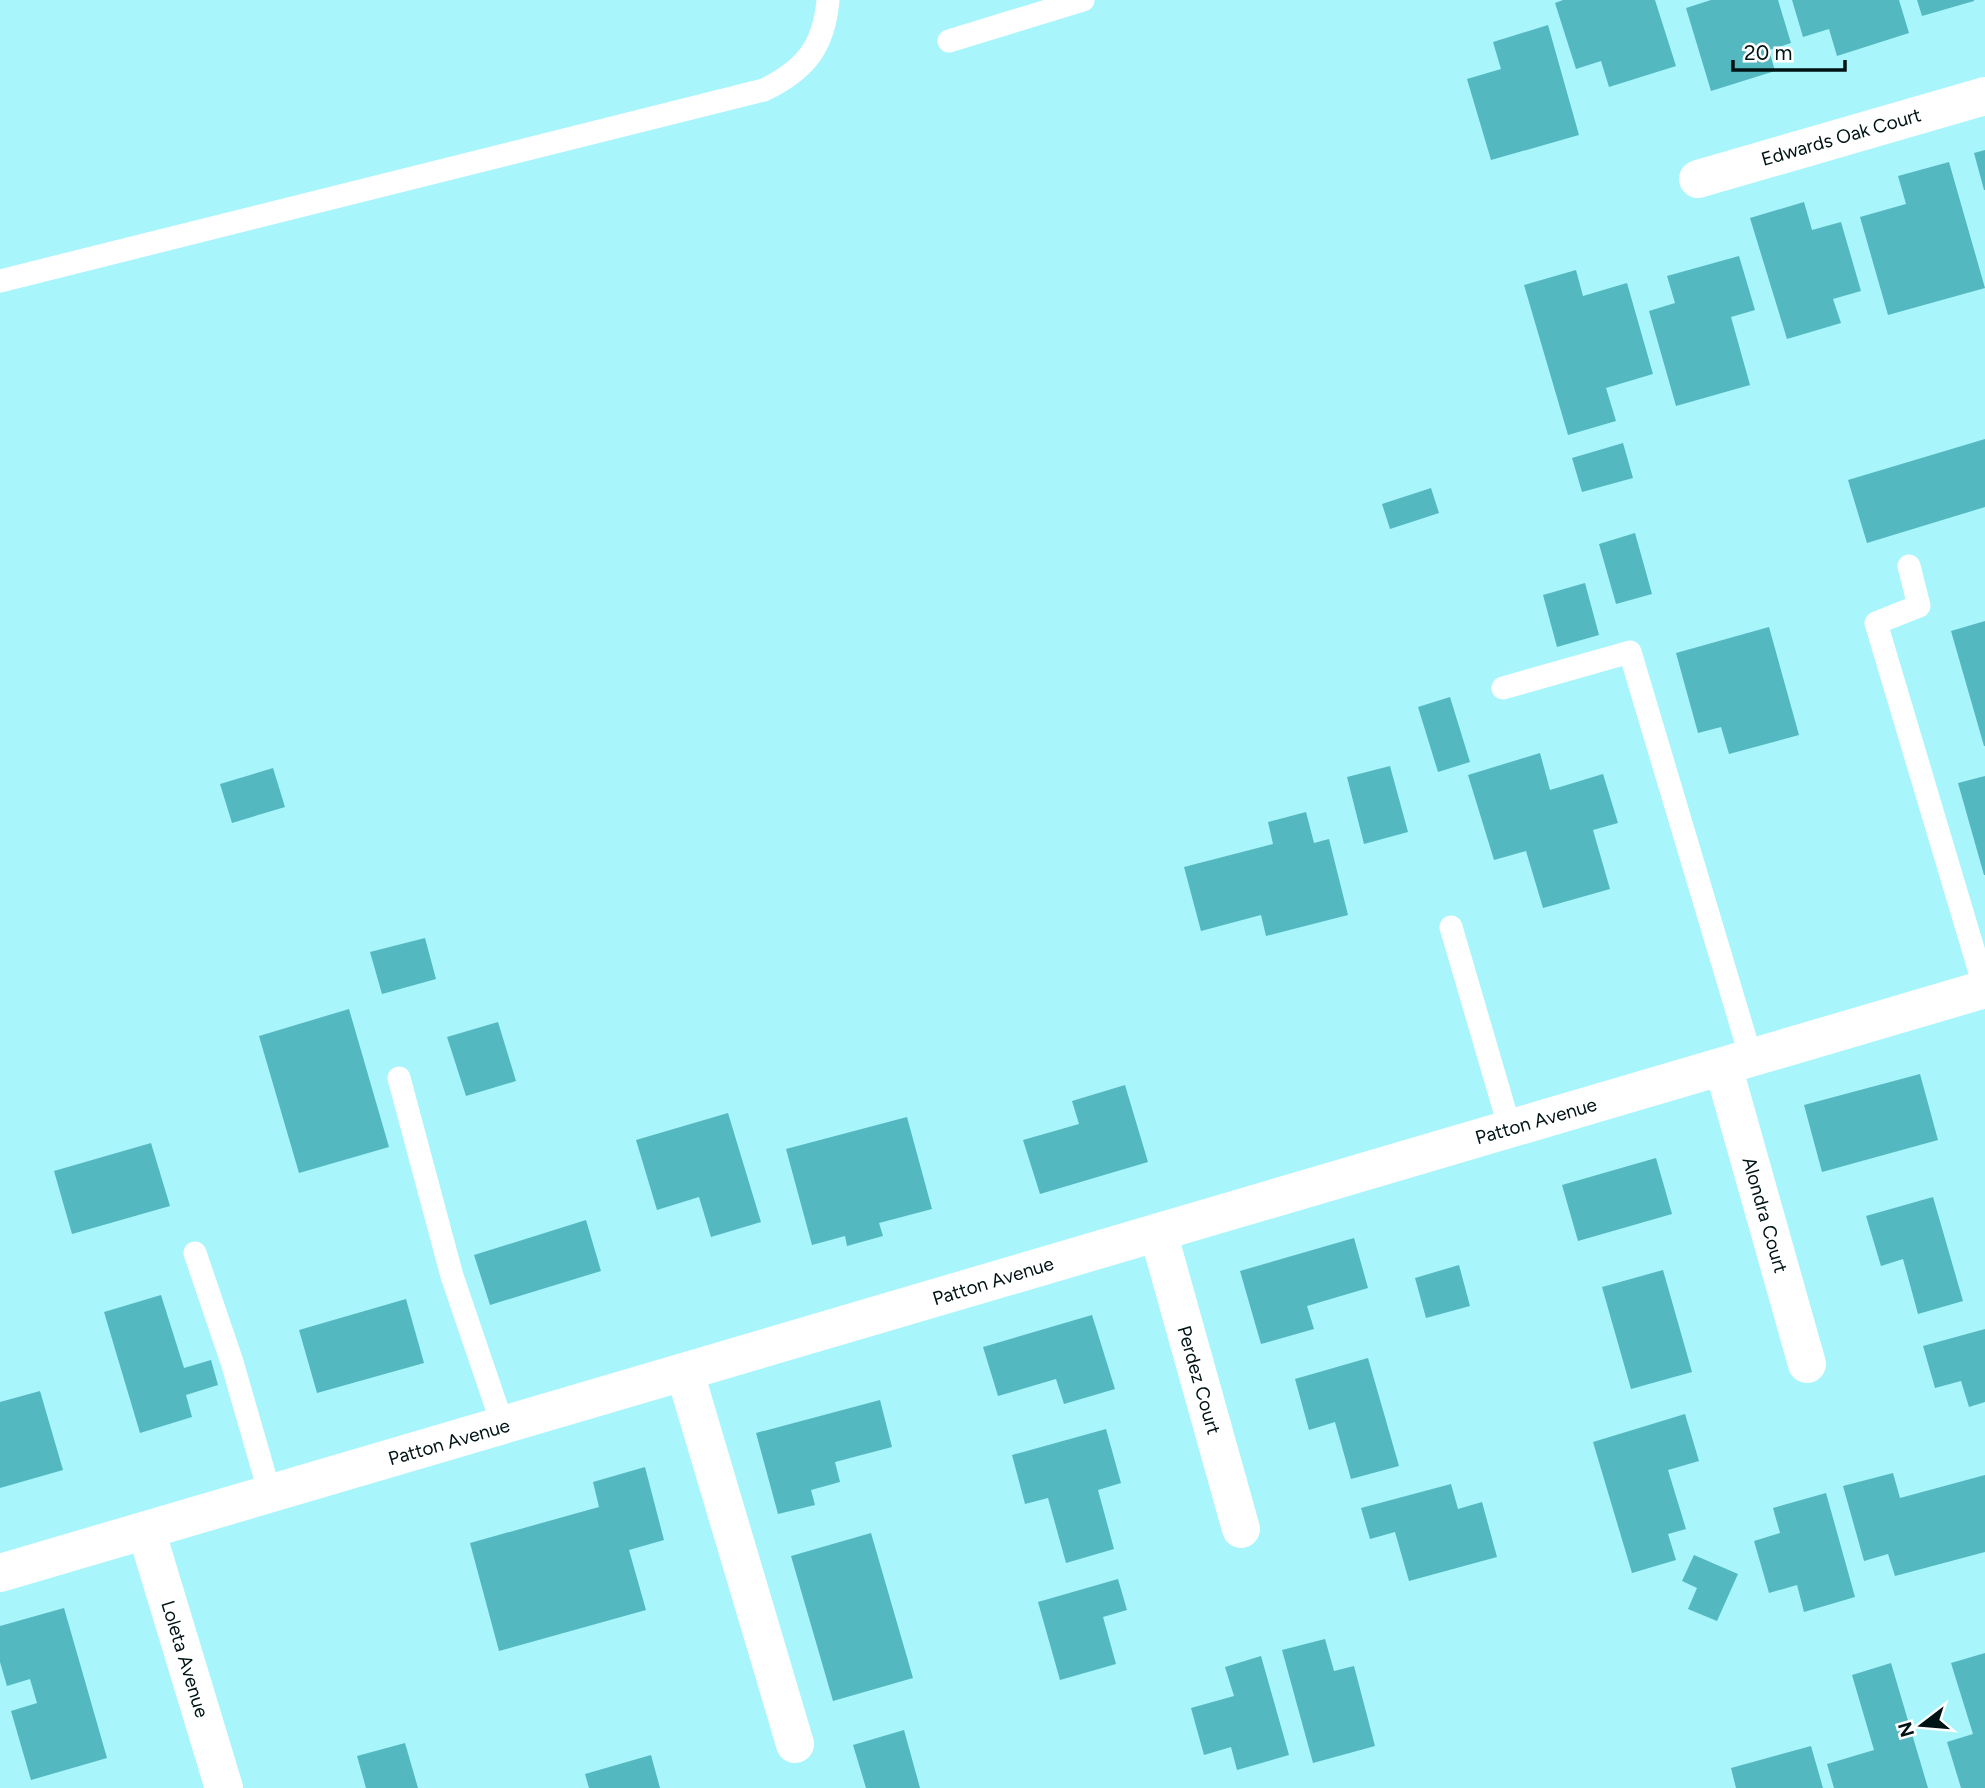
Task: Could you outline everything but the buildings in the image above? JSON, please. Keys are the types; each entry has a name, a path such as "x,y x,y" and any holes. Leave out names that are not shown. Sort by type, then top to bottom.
{"street":[{"name":"Edwards Oak Court","path":"1698,179 1985,96"},
{"name":"Patton Avenue","path":"0,1573 1985,989"},
{"name":"Alondra Court","path":"1737,1062 1807,1364"},
{"name":"Perdez Court","path":"1158,1232 1241,1529"},
{"path":"685,1373 795,1744"},
{"name":"Loleta Avenue","path":"146,1530 224,1788"}],"lane":[{"path":"0,281 764,90 790,77 815,51 826,23 828,0"},
{"path":"950,41 1083,0"},
{"path":"1909,566 1919,606 1876,623 1985,989"},
{"path":"1503,688 1630,652 1737,1062"},
{"path":"1451,927 1510,1129"},
{"path":"400,1078 452,1276 503,1426"},
{"path":"195,1253 232,1362 270,1494"}]}
